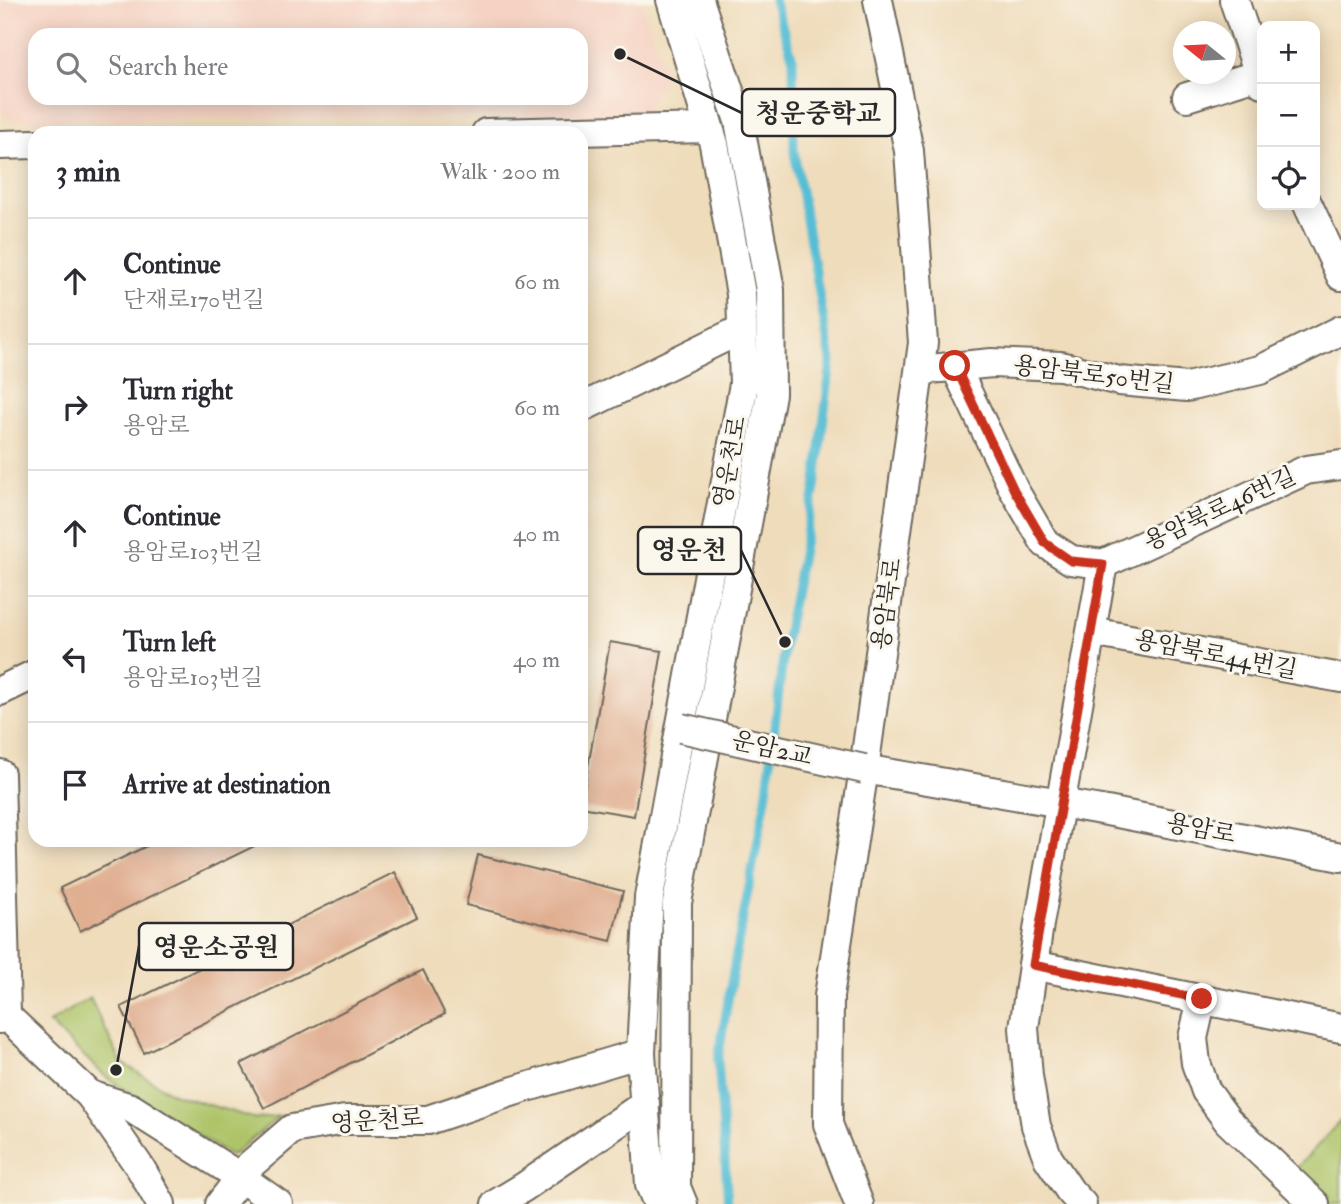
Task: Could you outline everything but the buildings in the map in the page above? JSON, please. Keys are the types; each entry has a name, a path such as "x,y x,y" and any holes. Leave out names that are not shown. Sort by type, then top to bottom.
{"street":[{"name":"영운천로","path":"658,1204 650,1185 641,1053 649,897 744,384 741,293 714,144 671,0"},
{"path":"683,1204 676,1186 677,903 771,394 770,290 744,147 739,121 699,0"},
{"name":"용암북로","path":"859,1204 828,1124 829,996 923,343 909,151 878,0"},
{"path":"1234,0 1257,67"},
{"path":"1187,97 1257,80"},
{"path":"588,131 709,128"},
{"path":"0,145 28,144"},
{"path":"1310,210 1341,276"},
{"path":"588,405 742,329"},
{"name":"용암북로50번길","path":"920,370 992,363 1061,366 1119,381 1187,387 1260,370 1341,330"},
{"path":"955,366 1014,490 1045,543 1071,561 1103,564 1060,803 1024,1028 1036,1126 1048,1158 1082,1204"},
{"name":"용암북로46번길","path":"1103,564 1306,470 1341,465"},
{"name":"용암북로44번길","path":"1091,632 1341,678"},
{"path":"0,691 28,677"},
{"name":"운암2교","path":"681,728 863,769"},
{"name":"용암로","path":"863,769 1060,803 1341,857"},
{"path":"0,774 2,1014 90,1095 141,1169 153,1200"},
{"path":"1033,965 1341,1028"},
{"path":"1202,999 1193,1038 1196,1063 1206,1091 1228,1121 1315,1204"},
{"name":"영운천로","path":"220,1204 250,1165 292,1129 345,1120 428,1120 641,1053"},
{"path":"90,1095 131,1108 278,1204"},
{"path":"496,1204 645,1104"}],"shaded area":[{"path":"0,0 641,0 666,73 643,115 10,121 0,111"}],"green space":[{"path":"90,998 121,1062 173,1094 256,1119 280,1116 231,1156 107,1078 49,1023"},
{"path":"1341,1120 1341,1204 1329,1204 1295,1170"}],"waterway":[{"path":"728,1204 718,1059 766,798 785,642 815,488 831,361 794,151 793,59 774,0"}],"place":[{"name":"청운중학교","path":"620,54"},
{"name":"영운천","path":"785,642"},
{"name":"영운소공원","path":"116,1070"}],"route":[{"path":"955,366 1014,490 1045,543 1071,561 1103,564 1033,965 1202,999"}]}
